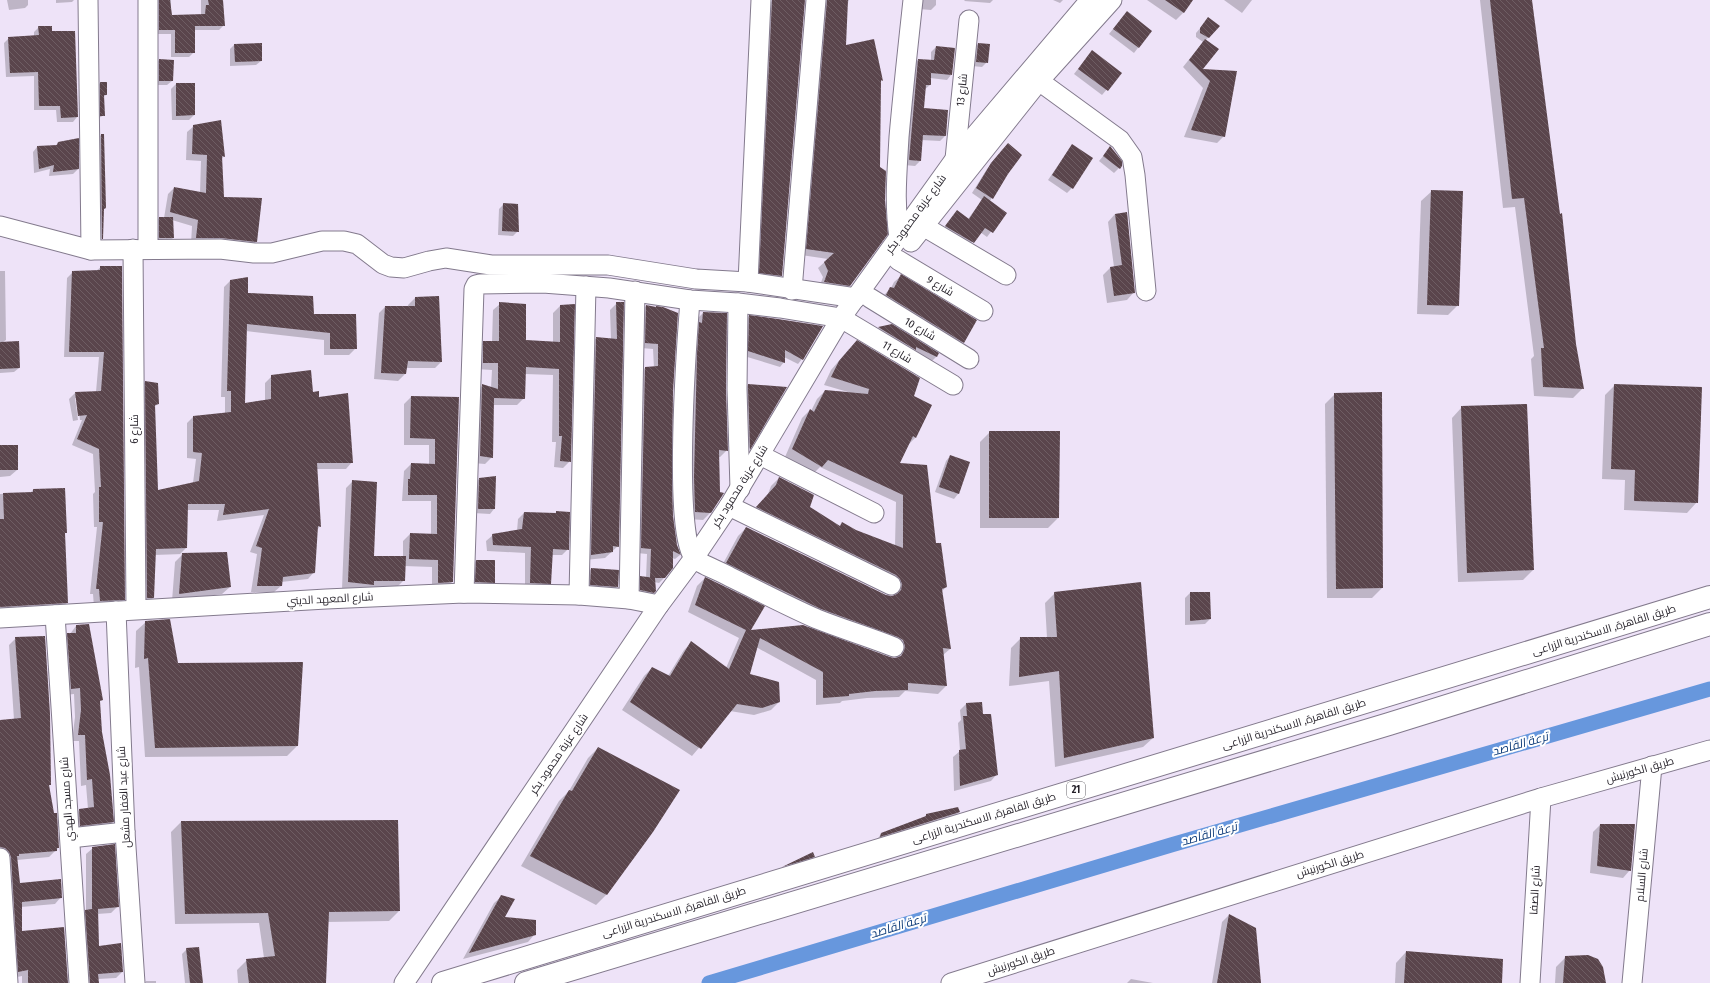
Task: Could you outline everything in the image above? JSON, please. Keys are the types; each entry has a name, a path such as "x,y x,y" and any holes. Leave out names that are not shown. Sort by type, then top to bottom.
{"highway":[{"name":"طريق القاهرة, الاسكندرية الزراعى","path":"443,983 1710,597"},
{"name":"21","path":"526,983 1389,724 1494,690 1710,624"},
{"path":"1487,665 1494,690"},
{"path":"1381,697 1389,724"}],"street":[{"path":"88,0 91,250"},
{"name":"شارع 6","path":"136,609 141,249 148,0"},
{"path":"748,282 761,0"},
{"path":"792,290 816,0"},
{"path":"899,238 895,212 895,195 902,103 914,0"},
{"name":"شارع عزبة محمود بكر","path":"404,983 659,605 694,558 729,506 760,454 846,321 863,298 899,238 955,159 1090,0"},
{"name":"شارع عزبة محمود بكر","path":"863,298 898,260 923,226 1039,81 1112,0"},
{"name":"شارع 13","path":"955,159 969,20"},
{"path":"1039,81 1120,140 1132,157 1146,292"},
{"path":"0,226 91,250 220,249 254,254 272,253 322,241 344,241 357,244 383,264 398,268 404,268 446,258 491,265 608,266 696,279 748,282 792,290 863,298"},
{"path":"923,226 1006,275"},
{"name":"شارع 9","path":"898,260 983,311"},
{"path":"464,593 474,289 476,285 542,283 586,286 635,291 690,300 738,303 846,321"},
{"path":"579,595 586,286"},
{"path":"629,599 635,291"},
{"name":"شارع 10","path":"863,298 969,359"},
{"path":"690,300 684,394 683,476 685,527 688,544 694,558 764,594 818,619 894,647"},
{"path":"738,303 737,396 740,489"},
{"name":"شارع 11","path":"846,321 953,385"},
{"path":"760,454 874,513"},
{"path":"729,506 891,585"},
{"name":"شارع المعهد الديني","path":"0,618 136,609 464,593 579,595 629,599 659,605"},
{"name":"شارع عبد الغفار مشعل","path":"116,611 125,832 135,983"},
{"name":"شارع مسجد الهدي","path":"55,614 79,983"},
{"name":"طريق الكورنيش","path":"951,983 1541,798 1710,750"},
{"name":"شارع السلام","path":"1632,983 1652,766"},
{"name":"شارع الصفا","path":"1530,983 1541,798"},
{"path":"70,838 125,832"},
{"path":"0,858 8,983"}],"building":[{"path":"159,0 170,0 172,15 205,14 206,5 209,5 208,0 223,0 225,26 195,26 195,53 175,53 175,30 159,30"},
{"path":"772,0 805,0 782,276 759,273"},
{"path":"827,0 848,0 846,45 874,39 883,81 881,80 880,167 886,171 885,200 888,234 850,286 824,282 828,271 824,262 834,253 806,249"},
{"path":"1165,0 1193,0 1184,13"},
{"path":"1490,0 1532,0 1560,214 1562,213 1576,344 1584,389 1543,387 1541,348 1544,348 1524,198 1512,199"},
{"path":"1127,11 1152,31 1139,48 1113,29"},
{"path":"1208,17 1220,26 1209,38 1200,33 1200,28"},
{"path":"38,26 52,26 52,31 75,31 78,117 61,118 60,106 39,106 38,72 10,73 8,37 39,35"},
{"path":"1205,39 1219,49 1203,69 1237,71 1225,137 1191,130 1210,81 1189,60"},
{"path":"262,43 262,61 235,62 234,44"},
{"path":"978,43 990,44 988,63 976,62"},
{"path":"936,46 955,48 952,75 931,73 931,85 926,85 924,108 948,110 946,136 923,135 921,161 909,160 918,59 934,60"},
{"path":"1092,50 1122,73 1108,91 1078,69"},
{"path":"159,59 174,60 173,81 159,81"},
{"path":"100,82 107,82 107,95 104,95 105,116 100,116"},
{"path":"176,83 195,83 195,115 176,116"},
{"path":"221,120 225,157 222,156 224,197 262,198 257,242 221,238 196,238 198,220 170,212 174,187 206,193 207,155 192,154 193,125"},
{"path":"101,134 104,134 106,208 104,209 103,239 102,239"},
{"path":"79,138 79,169 53,172 54,165 39,169 37,146 57,145 58,142"},
{"path":"1008,143 1022,155 1008,174 993,199 976,188 991,163"},
{"path":"1072,144 1093,158 1073,189 1052,175"},
{"path":"1110,146 1122,161 1122,166 1120,169 1103,156"},
{"path":"1431,190 1463,191 1459,306 1427,305"},
{"path":"984,196 1007,213 993,233 985,228 974,243 945,226 957,210 969,219"},
{"path":"503,203 518,204 519,232 502,231"},
{"path":"1127,212 1135,293 1114,296 1110,267 1122,265 1115,214"},
{"path":"159,217 173,217 174,238 159,238"},
{"path":"100,266 122,266 125,600 100,601 99,589 96,589 103,522 99,522 99,487 101,487 99,449 77,439 87,415 78,416 75,392 101,391 104,352 69,352 72,271 100,270"},
{"path":"901,274 977,320 964,343 886,295 890,287 894,288"},
{"path":"248,277 248,293 313,296 314,314 356,314 357,349 330,349 330,333 247,324 245,403 271,399 271,375 311,370 313,392 319,391 319,397 348,393 353,463 317,463 321,527 318,526 315,573 283,577 282,586 257,586 262,548 256,546 269,509 223,515 225,504 188,504 187,548 156,549 154,598 147,598 145,381 158,383 159,404 155,405 158,490 199,481 202,453 193,452 193,416 231,412 231,391 227,391 230,280"},
{"path":"439,296 442,362 408,361 406,374 381,373 385,306 415,306 415,297"},
{"path":"499,302 526,304 526,340 560,342 560,305 575,304 571,462 560,461 562,436 559,436 559,369 526,367 525,399 494,398 493,458 480,456 482,384 498,389 498,363 483,363 483,341 499,341"},
{"path":"616,302 624,302 619,547 613,546 613,552 591,555 596,337 617,339"},
{"path":"646,305 663,307 678,313 673,392 672,477 673,516 677,545 681,555 673,551 673,568 665,578 650,578 651,549 641,548 645,367 658,366 658,344 645,343"},
{"path":"703,312 727,313 726,389 728,451 719,450 720,492 724,493 711,513 695,512 694,477 697,354 699,322 702,323"},
{"path":"749,315 823,326 803,360 785,350 785,363 748,351"},
{"path":"892,324 939,353 937,357 916,347 916,350 878,327"},
{"path":"857,340 920,378 914,396 932,405 916,438 913,436 900,463 927,465 936,543 941,543 947,587 942,589 951,649 943,648 947,686 908,683 908,690 875,691 849,694 849,696 823,698 823,672 760,638 750,674 779,682 780,702 762,708 737,704 701,749 630,702 652,667 670,676 691,641 729,669 746,630 695,605 705,577 765,606 751,630 803,625 890,657 895,658 901,656 904,651 905,646 903,640 898,637 821,609 726,563 746,527 886,595 892,596 901,590 902,584 896,575 756,507 776,485 779,477 814,495 810,507 840,526 842,522 856,530 903,548 903,495 828,460 822,467 792,449 810,409 814,412 825,390 868,394 869,389 831,377 839,361"},
{"path":"19,341 20,368 0,369 0,342"},
{"path":"748,384 787,387 750,450 748,389"},
{"path":"1614,384 1702,387 1698,503 1634,501 1635,470 1611,469"},
{"path":"1382,392 1383,588 1336,589 1334,393"},
{"path":"411,396 459,397 453,582 438,583 438,560 409,559 410,533 437,534 437,495 408,495 408,479 410,479 411,463 435,464 435,439 410,438"},
{"path":"1527,404 1534,570 1467,573 1461,406"},
{"path":"989,431 1060,431 1059,518 989,518"},
{"path":"0,445 18,445 18,470 0,470"},
{"path":"950,455 970,462 959,494 939,487"},
{"path":"496,476 495,509 478,509 479,478"},
{"path":"352,480 377,482 374,556 406,556 405,581 374,581 374,585 348,582"},
{"path":"65,488 68,603 0,607 0,519 4,519 3,493 33,492 33,489"},
{"path":"556,511 570,512 569,550 553,549 551,584 530,583 531,547 493,545 492,534 522,529 524,512 556,513"},
{"path":"227,552 231,587 179,594 182,553"},
{"path":"476,560 495,560 495,583 475,582"},
{"path":"591,568 619,570 618,587 590,585"},
{"path":"640,576 655,578 656,591 654,593 640,590"},
{"path":"1141,582 1154,738 1064,758 1059,671 1019,677 1020,637 1057,637 1054,592"},
{"path":"1190,592 1210,592 1211,619 1190,621"},
{"path":"170,619 178,663 303,662 298,746 155,748 148,658 144,659 145,621"},
{"path":"89,624 103,700 100,701 102,732 110,775 114,822 80,826 79,809 94,807 92,779 87,780 85,735 78,735 81,710 80,688 71,689 67,633 76,633 76,625"},
{"path":"45,636 50,714 51,785 49,785 54,813 57,813 59,848 57,848 57,851 19,854 19,856 17,856 20,883 61,879 62,898 22,902 22,931 64,927 68,983 28,983 28,970 18,972 11,857 5,848 0,847 0,720 21,718 15,637"},
{"path":"982,702 983,714 991,714 998,775 960,786 959,750 966,749 963,716 967,716 966,703"},
{"path":"598,747 680,790 653,832 607,895 530,856 569,790 572,791"},
{"path":"958,807 960,812 880,837 881,833 926,816 926,814"},
{"path":"398,820 400,911 329,912 326,983 249,983 246,959 275,956 268,913 185,914 181,821"},
{"path":"1600,824 1635,824 1631,871 1597,866"},
{"path":"115,844 119,907 98,909 99,946 121,943 123,972 98,974 99,983 90,983 85,910 92,909 92,847"},
{"path":"813,852 815,857 782,867"},
{"path":"501,895 515,899 505,917 536,920 536,935 469,953"},
{"path":"1229,914 1256,928 1261,983 1217,983"},
{"path":"199,947 203,983 190,983 186,948"},
{"path":"1406,951 1503,959 1502,983 1404,983"},
{"path":"1588,955 1598,959 1603,967 1606,983 1563,983 1565,956"}],"waterway":[{"name":"ترعة القاصد","path":"709,983 1171,845 1710,689"}]}
